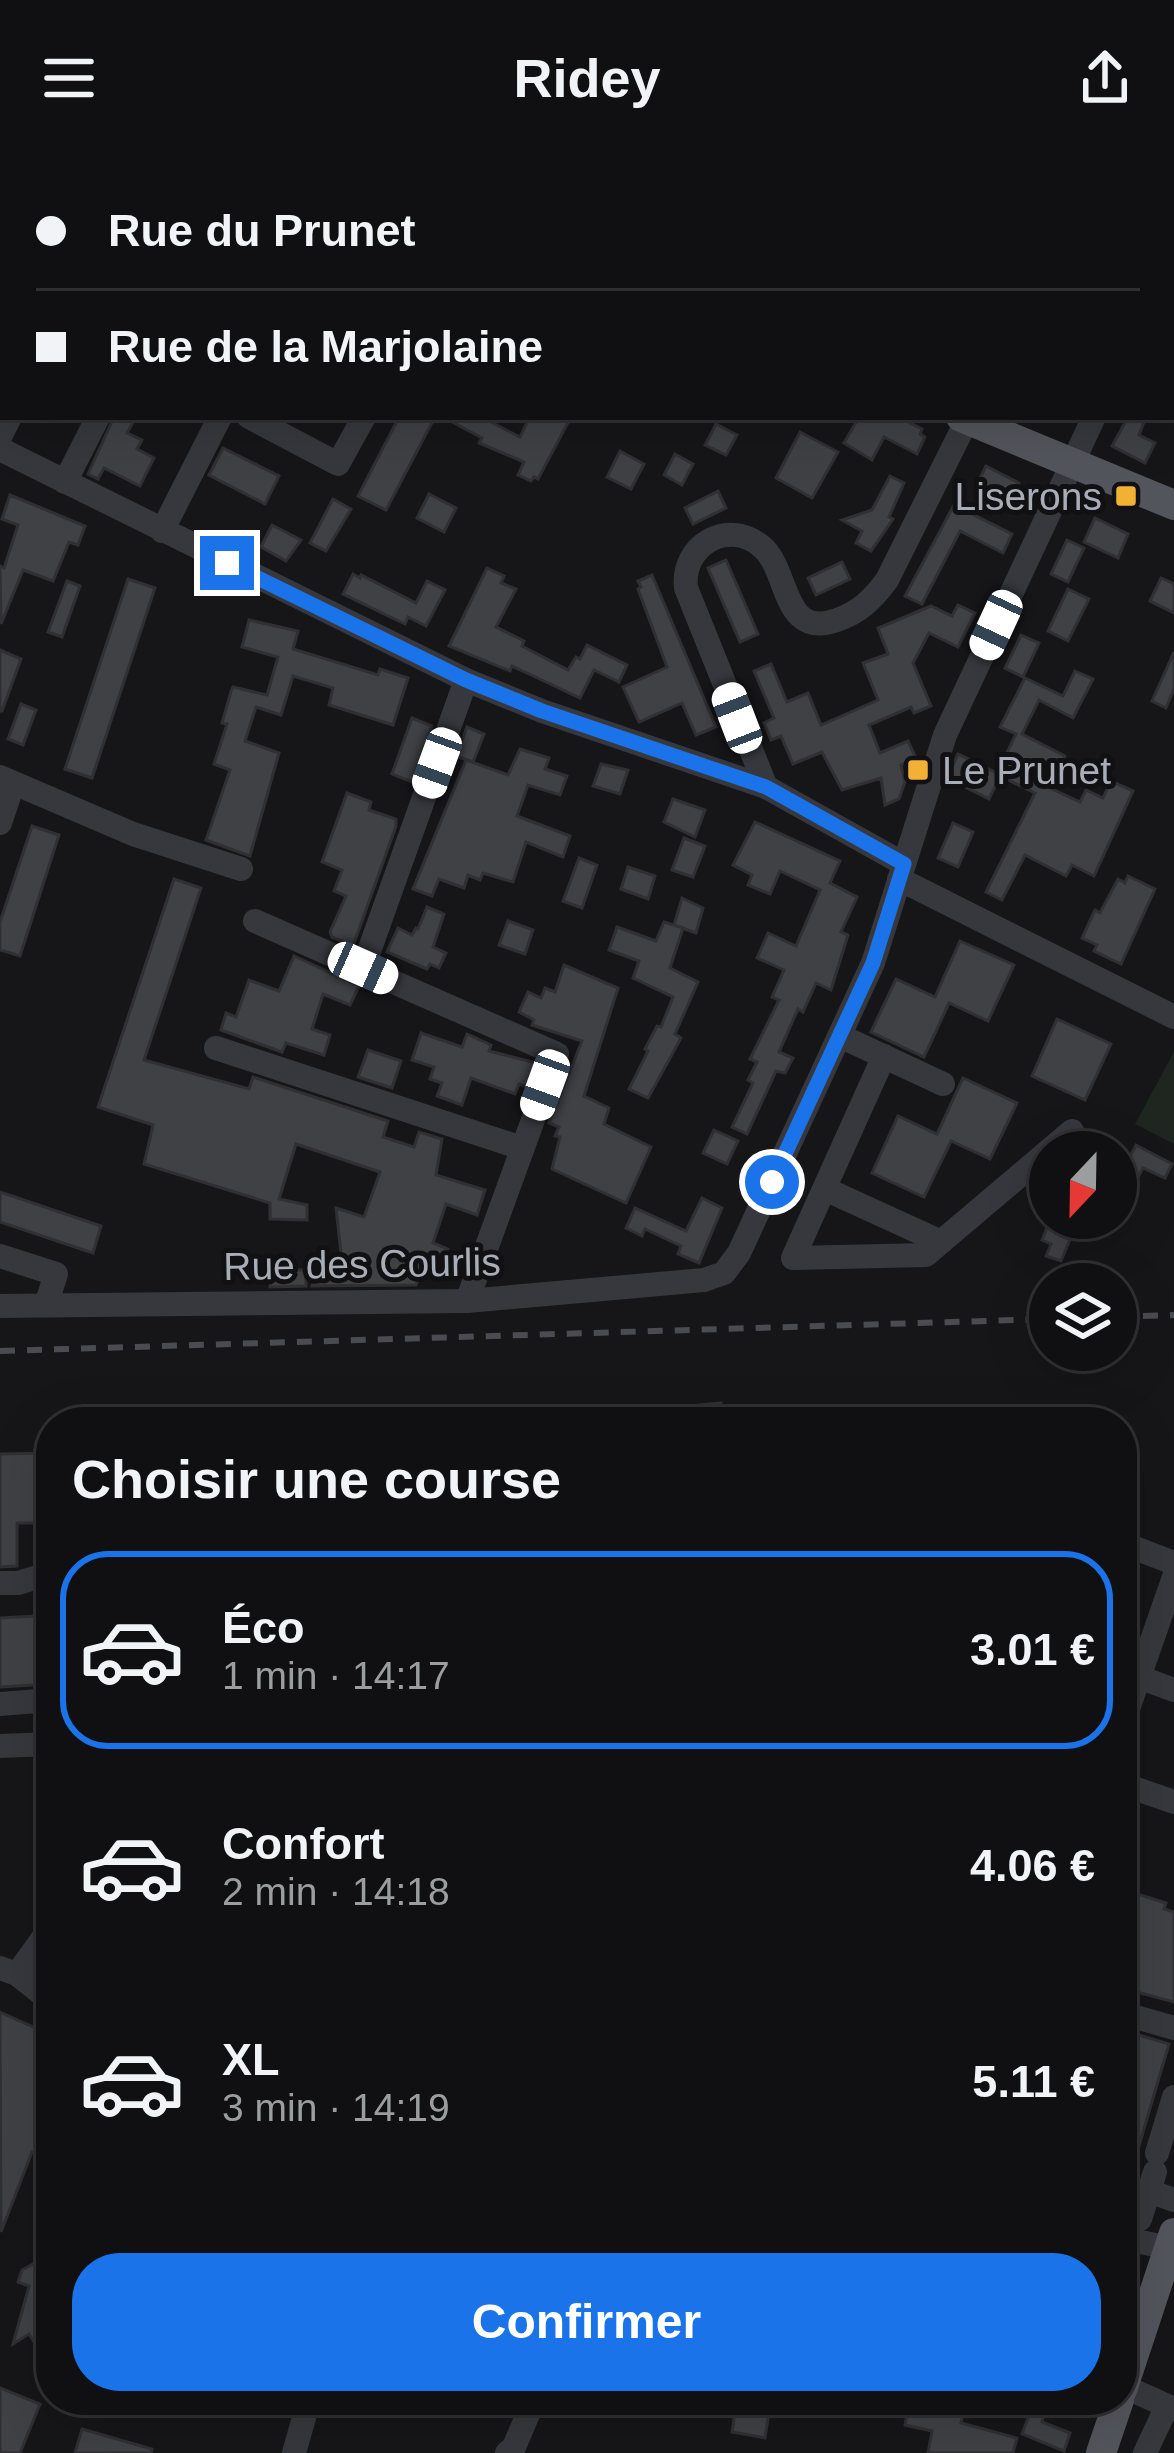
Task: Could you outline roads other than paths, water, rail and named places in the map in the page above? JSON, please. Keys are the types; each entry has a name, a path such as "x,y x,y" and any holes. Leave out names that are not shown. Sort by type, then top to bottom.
{"main road":[{"path":"969,420 1174,505"},
{"path":"1137,2345 1171,2241"},
{"path":"1101,2453 1114,2415"}],"street":[{"path":"9,420 2,454 466,680 542,711 766,787 901,872 1174,1017"},
{"path":"65,482 96,420"},
{"path":"162,531 218,420"},
{"path":"255,420 338,464 362,420"},
{"path":"766,787 686,588 688,559 704,543 718,538 750,539 764,547 793,609 806,621 821,626 845,618 872,600 887,580 963,420"},
{"path":"944,1084 840,1036 873,963 945,735 1093,420"},
{"path":"363,968 466,680"},
{"path":"0,823 9,796 4,780"},
{"path":"4,780 133,834 241,869"},
{"path":"255,921 557,1054 467,1301"},
{"name":"Rue des Courlis","path":"0,1306 467,1301 704,1280 724,1274 739,1253 840,1036"},
{"path":"216,1048 522,1148"},
{"path":"884,1056 793,1258 926,1255 1029,1167"},
{"path":"824,1189 941,1242"},
{"path":"0,1256 56,1274 46,1305"},
{"path":"1137,1549 1174,1563"},
{"path":"1137,1711 1163,1684 1174,1577"},
{"path":"0,1587 36,1578"},
{"path":"0,1587 36,1586"},
{"path":"0,1704 36,1701"},
{"path":"0,1746 36,1745"},
{"path":"1137,1789 1174,1802"},
{"path":"36,1943 9,1971 36,1990"},
{"path":"1137,2017 1174,2028"},
{"path":"1137,2218 1173,2106"},
{"path":"1153,2172 1174,2200"},
{"path":"1137,2239 1171,2241"},
{"path":"1137,2394 1170,2408 1145,2453"},
{"path":"294,2453 305,2415"},
{"path":"507,2453 528,2415"}],"railway":[{"path":"1137,1316 1174,1315"},
{"path":"0,1351 1029,1320"}],"place":[{"name":"Liserons","path":"1126,496"},
{"name":"Le Prunet","path":"918,770"}]}
